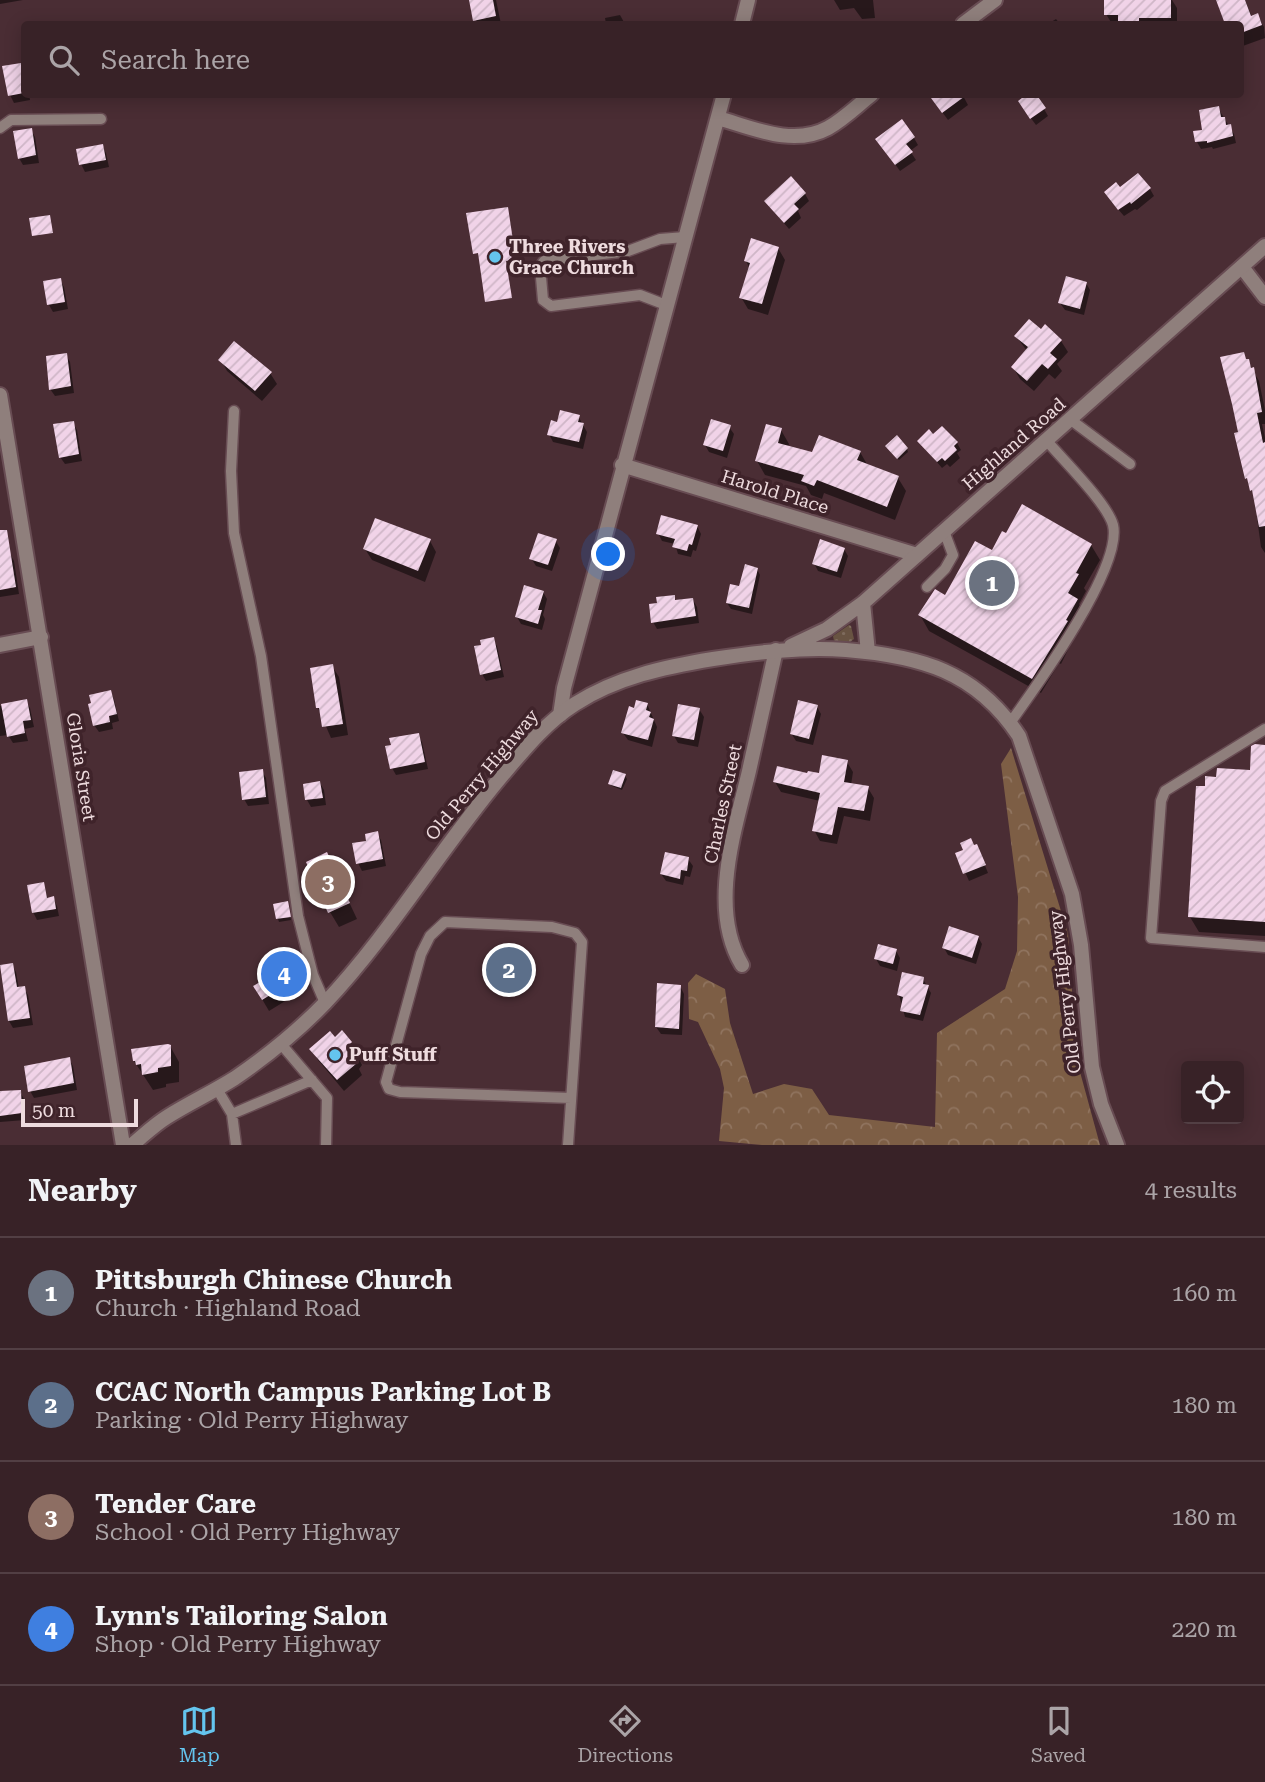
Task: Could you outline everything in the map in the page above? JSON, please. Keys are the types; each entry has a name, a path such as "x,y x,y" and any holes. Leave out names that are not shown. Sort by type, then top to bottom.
{"street":[{"path":"743,21 748,0"},
{"path":"967,21 995,0"},
{"path":"560,715 564,688 622,465 723,98"},
{"path":"718,118 768,133 799,136 828,127 867,98"},
{"name":"Highland Road","path":"776,650 814,637 863,603 1265,246"},
{"path":"1241,267 1265,297"},
{"name":"Gloria Street","path":"0,395 123,1145"},
{"name":"Harold Place","path":"622,465 917,555"},
{"path":"863,603 868,652"},
{"path":"0,645 41,637"},
{"name":"Old Perry Highway","path":"132,1145 167,1117 217,1089 281,1044 325,1003 361,961 488,793 534,738 573,705 600,690 663,668 776,650 807,649 868,652 928,663 958,676 984,694 1010,723 1025,750 1072,894 1082,944 1092,1067 1101,1104 1116,1145"},
{"name":"Charles Street","path":"742,965 728,924 729,865 776,650"}],"lane":[{"path":"0,128 11,120 101,119"},
{"path":"666,305 640,295 551,306 542,300 540,266 544,261 628,251 660,239 685,237"},
{"path":"234,411 230,471 234,533 261,656 298,916 313,975 325,1003"},
{"path":"1071,420 1130,464"},
{"path":"1010,723 1056,659 1107,566 1114,537 1112,523 1097,500 1047,441"},
{"path":"927,587 945,569 953,555 944,531"},
{"path":"1265,729 1165,791 1161,801 1151,938 1265,947"},
{"path":"568,1145 582,942 575,933 552,927 445,922 430,936 421,954 386,1082 389,1089 400,1092 571,1098"},
{"path":"281,1044 327,1098 326,1145"},
{"path":"232,1114 312,1080"},
{"path":"217,1089 232,1114 236,1145"}],"shaded area":[{"path":"849,625 854,639 850,642 834,641 833,636"}],"green space":[{"path":"1011,748 1068,934 1077,1061 1100,1145 762,1145 719,1141 724,1088 720,1069 698,1022 689,1019 688,983 696,974 725,989 730,1023 753,1094 784,1084 812,1089 829,1115 935,1127 937,1033 1005,989 1017,951 1018,897 1001,764"}],"building":[{"path":"469,0 493,0 496,16 473,21"},
{"path":"1104,0 1171,0 1171,18 1118,21 1118,15 1104,15"},
{"path":"1216,0 1245,0 1251,16 1258,13 1262,25 1244,32 1244,21 1224,21"},
{"path":"21,63 21,94 8,96 2,66"},
{"path":"931,98 963,98 942,113"},
{"path":"1022,98 1039,98 1046,108 1030,119 1018,101"},
{"path":"1219,106 1226,125 1231,124 1233,136 1207,143 1195,142 1193,131 1202,130 1199,110"},
{"path":"902,119 915,137 906,144 913,152 895,165 875,139"},
{"path":"32,128 36,155 18,159 13,131"},
{"path":"103,144 106,160 79,165 76,149"},
{"path":"1138,173 1151,188 1131,204 1130,202 1118,210 1104,192 1116,182 1120,187"},
{"path":"791,176 806,193 794,204 799,209 784,223 764,201"},
{"name":"Three Rivers Grace Church","path":"508,207 514,247 510,248 512,260 506,261 512,298 485,302 478,253 473,254 466,213"},
{"path":"50,215 53,233 32,236 29,218"},
{"path":"751,238 779,247 762,304 739,298 750,263 744,261"},
{"path":"1066,276 1087,282 1080,309 1058,303"},
{"path":"61,278 65,302 47,305 43,281"},
{"path":"1029,319 1041,329 1045,324 1062,340 1050,353 1057,359 1048,369 1042,364 1027,381 1011,367 1028,347 1014,336"},
{"path":"234,341 272,372 255,391 218,360"},
{"path":"1244,352 1251,368 1254,367 1262,412 1257,413 1263,443 1265,442 1265,526 1259,527 1252,490 1250,491 1247,478 1245,479 1234,433 1238,432 1220,357"},
{"path":"67,353 71,386 49,390 46,356"},
{"path":"560,410 580,415 578,422 584,423 579,442 547,435 551,420 557,422"},
{"path":"711,419 731,425 723,451 703,445"},
{"path":"74,421 79,454 59,458 53,424"},
{"path":"766,424 782,428 778,443 812,452 819,435 861,451 857,460 899,476 887,507 817,480 814,486 801,481 804,475 755,461"},
{"path":"942,426 958,442 954,446 957,450 945,461 942,458 937,462 917,441 929,429 933,434"},
{"path":"897,435 908,448 897,459 885,446"},
{"path":"1022,504 1092,544 1068,593 1078,599 1066,620 1068,621 1032,679 918,615 935,589 945,595 975,541 992,550 1002,531 1006,533"},
{"path":"661,515 698,525 692,545 689,544 687,551 672,547 675,539 656,534"},
{"path":"375,518 431,539 418,571 363,549"},
{"path":"0,530 7,530 16,587 0,590"},
{"path":"538,533 557,539 548,565 529,559"},
{"path":"820,539 845,548 837,572 812,564"},
{"path":"745,564 758,568 749,608 726,603 730,584 739,586"},
{"path":"524,585 544,591 538,610 542,610 538,624 515,617"},
{"path":"675,595 675,600 693,598 696,616 651,623 649,604 657,603 656,597"},
{"path":"494,637 501,670 480,675 474,646 481,645 480,640"},
{"path":"333,664 343,724 322,727 310,668"},
{"path":"111,690 117,714 109,716 110,722 93,726 88,704 91,703 89,695"},
{"path":"27,699 31,720 23,721 25,733 7,737 1,704"},
{"path":"636,700 648,703 646,710 651,712 649,717 654,719 648,740 621,733 629,706 634,708"},
{"path":"798,700 818,705 809,739 790,734"},
{"path":"678,704 700,708 694,740 672,736"},
{"path":"419,733 425,762 390,769 385,746 391,745 389,738"},
{"path":"1265,745 1265,922 1188,917 1196,786 1205,786 1205,776 1216,777 1217,768 1250,770 1251,746"},
{"path":"822,755 848,760 844,782 869,786 864,811 838,807 832,835 812,831 820,793 773,782 777,766 819,773"},
{"path":"263,769 266,797 242,800 239,772"},
{"path":"613,770 626,774 621,788 608,784"},
{"path":"320,781 323,798 305,800 303,784"},
{"path":"378,831 383,859 356,864 352,843 366,841 365,834"},
{"path":"971,838 974,845 977,844 986,865 963,874 955,853 963,850 960,843"},
{"path":"327,852 350,903 328,913 306,862"},
{"path":"665,852 689,857 687,871 681,870 680,879 660,874"},
{"path":"44,882 47,898 54,896 56,909 32,913 27,885"},
{"path":"288,901 291,917 276,919 273,904"},
{"path":"949,926 979,936 972,958 942,948"},
{"path":"878,944 897,949 893,964 874,959"},
{"path":"284,956 298,978 262,1000 253,986 270,976 265,968"},
{"path":"13,963 17,987 25,986 30,1018 8,1021 0,965"},
{"path":"902,972 924,977 923,984 929,985 920,1015 900,1011 903,997 897,995"},
{"path":"657,983 681,985 679,1029 655,1027"},
{"name":"Puff Stuff","path":"342,1030 357,1053 353,1057 357,1063 337,1080 309,1049 330,1031 335,1037"},
{"path":"171,1045 171,1066 142,1075 141,1064 136,1065 133,1061 131,1049"},
{"path":"70,1057 74,1083 28,1092 24,1066"},
{"path":"21,1090 22,1113 0,1116 0,1091"}],"place":[{"name":"Three Rivers Grace Church","path":"495,257"},
{"name":"Pittsburgh Chinese Church","path":"992,583"},
{"name":"Tender Care","path":"328,882"},
{"name":"CCAC North Campus Parking Lot B","path":"509,970"},
{"name":"Lynn's Tailoring Salon","path":"284,974"},
{"name":"Puff Stuff","path":"335,1055"}]}
